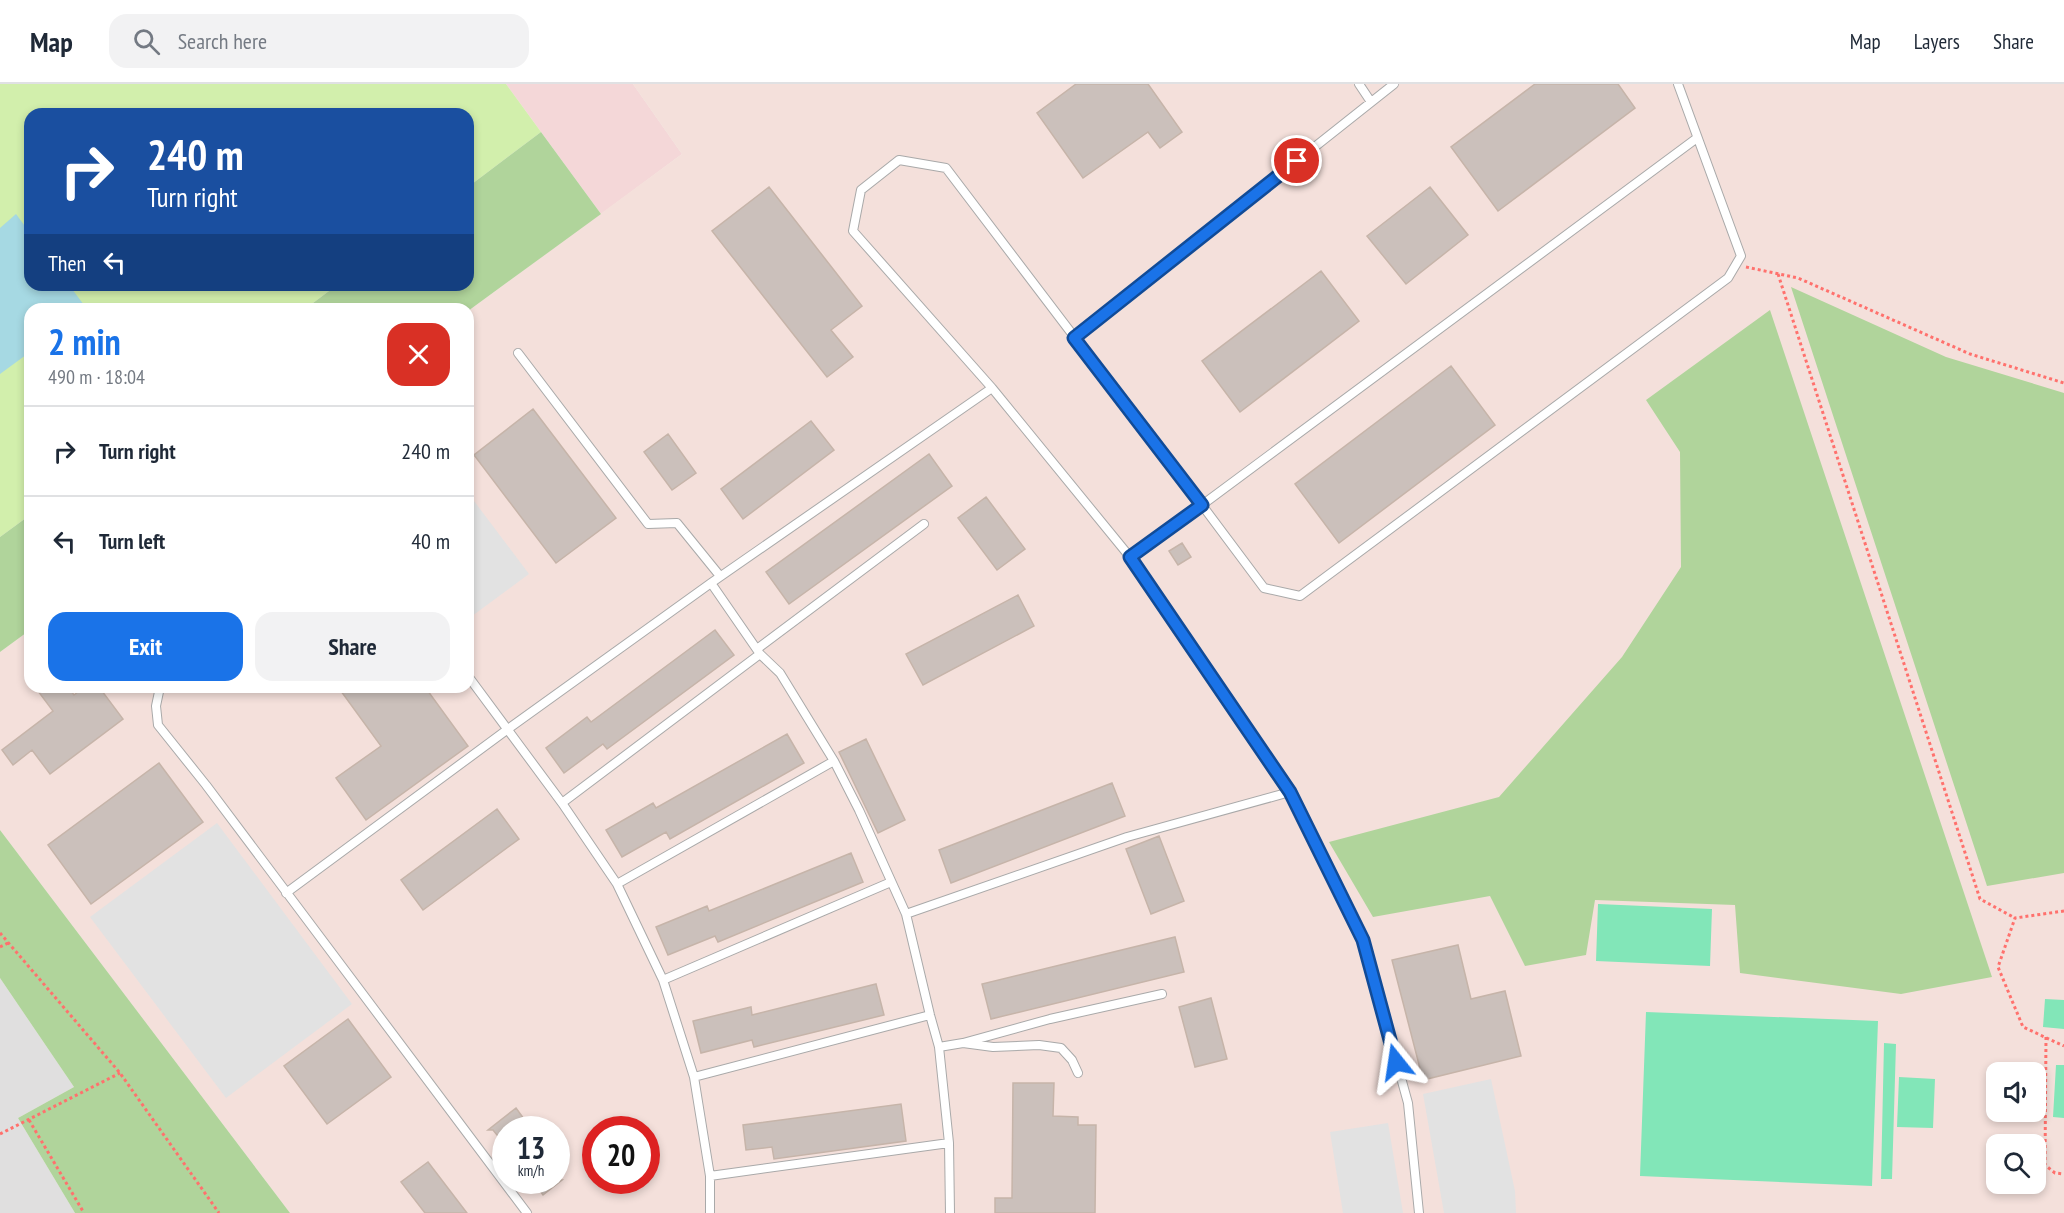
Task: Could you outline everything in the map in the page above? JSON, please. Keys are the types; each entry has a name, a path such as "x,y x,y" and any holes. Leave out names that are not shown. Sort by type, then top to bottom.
{"lane":[{"path":"1359,84 1371,102"},
{"path":"1074,338 1394,84"},
{"path":"1419,1213 1408,1103 1363,940 1290,792 1130,557 992,388 853,231 861,190 899,160 946,168 1264,588 1300,596 1728,278 1741,256 1678,84"},
{"path":"1130,557 1697,138"},
{"path":"518,352 648,524 677,523 720,576"},
{"path":"286,893 720,576 992,388"},
{"path":"562,803 924,524"},
{"path":"711,583 759,651 780,674 834,761 906,914 939,1047 949,1143 950,1213"},
{"path":"474,684 562,803 617,884 663,980 694,1077 710,1176 710,1213"},
{"path":"159,693 156,706 158,725 206,785 527,1213"},
{"path":"617,884 834,761"},
{"path":"906,914 1127,837 1290,792"},
{"path":"663,980 891,882"},
{"path":"939,1047 1162,994"},
{"path":"694,1077 930,1015"},
{"path":"963,1043 993,1047 1061,1048 1072,1060 1078,1073"},
{"path":"710,1176 949,1143"}],"path":[{"path":"1735,265 1798,278 1970,354 2064,383"},
{"path":"1778,274 1980,899 2015,918 2064,911"},
{"path":"2015,918 1998,967 2023,1027 2064,1046"},
{"path":"0,933 120,1073 219,1213"},
{"path":"0,947 10,942"},
{"path":"2046,1037 2045,1165 2055,1173 2064,1174"},
{"path":"0,1134 120,1073"},
{"path":"29,1120 84,1213"}],"shaded area":[{"path":"506,84 633,84 682,154 601,214"},
{"path":"633,84 2064,84 2064,1213 290,1213 0,830 0,652 24,634 24,693 474,693 474,307 682,154"},
{"path":"474,501 529,574 474,615"},
{"path":"217,823 352,1004 226,1098 90,917"},
{"path":"0,978 74,1087 18,1118 75,1213 0,1213"},
{"path":"1491,1079 1515,1191 1516,1213 1444,1213 1423,1094"},
{"path":"1388,1123 1403,1213 1343,1213 1330,1132"}],"green space":[{"path":"0,84 506,84 541,132 474,182 474,108 24,108 24,291 329,291 313,303 24,303 24,519 0,537"},
{"path":"541,132 601,214 474,307 474,303 313,303 329,291 474,291 474,182"},
{"path":"1791,287 1946,357 2064,393 2064,873 1987,886"},
{"path":"1770,310 1992,977 1901,994 1740,973 1735,905 1595,900 1586,955 1525,966 1490,896 1373,917 1329,842 1499,797 1622,657 1681,567 1680,452 1646,400"},
{"path":"24,519 24,634 0,652 0,537"},
{"path":"0,830 290,1213 75,1213 18,1118 74,1087 0,978"},
{"path":"1598,904 1712,909 1710,966 1596,961"},
{"path":"2045,999 2064,1000 2064,1029 2043,1027"},
{"path":"1646,1012 1878,1021 1872,1186 1640,1176"},
{"path":"1884,1043 1896,1044 1892,1179 1881,1179"},
{"path":"2056,1065 2064,1065 2064,1118 2053,1117"},
{"path":"1899,1077 1935,1079 1933,1128 1897,1127"}],"water":[{"path":"16,214 24,225 24,291 74,291 82,303 24,303 24,356 0,374 0,228"}],"building":[{"path":"1076,84 1148,84 1182,132 1160,148 1148,132 1083,178 1037,113"},
{"path":"1535,84 1618,84 1635,108 1498,211 1451,147"},
{"path":"769,187 862,306 831,330 853,357 827,377 712,231"},
{"path":"1430,187 1468,235 1406,284 1367,236"},
{"path":"1321,271 1359,321 1240,412 1202,361"},
{"path":"1451,366 1495,425 1339,543 1295,484"},
{"path":"533,409 616,518 556,563 474,455"},
{"path":"811,421 834,450 743,519 721,489"},
{"path":"668,434 696,473 672,490 644,452"},
{"path":"929,454 952,486 789,604 766,572"},
{"path":"986,497 1025,549 997,570 958,518"},
{"path":"1182,543 1191,557 1178,565 1169,551"},
{"path":"1018,595 1034,626 923,685 906,654"},
{"path":"715,630 734,655 607,749 603,744 564,773 546,748 587,717 591,722"},
{"path":"40,693 72,693 74,695 76,693 104,693 123,719 50,774 32,750 13,765 2,750 53,711"},
{"path":"342,693 429,693 468,746 366,820 336,778 381,746"},
{"path":"787,734 804,763 670,839 666,832 622,857 606,830 653,803 656,808"},
{"path":"866,739 905,820 878,833 839,752"},
{"path":"159,763 203,822 91,904 48,845"},
{"path":"1112,783 1125,816 951,883 939,850"},
{"path":"497,809 519,839 423,910 401,880"},
{"path":"1159,836 1184,901 1151,914 1126,849"},
{"path":"851,853 863,882 718,942 715,936 668,955 656,927 707,906 709,911"},
{"path":"1175,937 1184,972 991,1019 982,984"},
{"path":"1458,945 1471,999 1505,991 1521,1056 1423,1080 1392,960"},
{"path":"876,984 884,1015 754,1047 752,1040 701,1053 693,1021 751,1007 752,1015"},
{"path":"1211,998 1227,1059 1195,1067 1179,1007"},
{"path":"348,1019 391,1077 327,1124 284,1066"},
{"path":"1013,1083 1054,1083 1053,1116 1078,1117 1078,1125 1096,1125 1095,1213 995,1213 995,1198 1012,1198"},
{"path":"901,1104 906,1141 774,1159 772,1147 746,1150 743,1125"},
{"path":"516,1108 522,1116 506,1116"},
{"path":"428,1162 467,1213 425,1213 401,1182"}],"route":[{"path":"1297,161 1074,338 1202,505 1130,557 1290,792 1363,940 1396,1062"}]}
